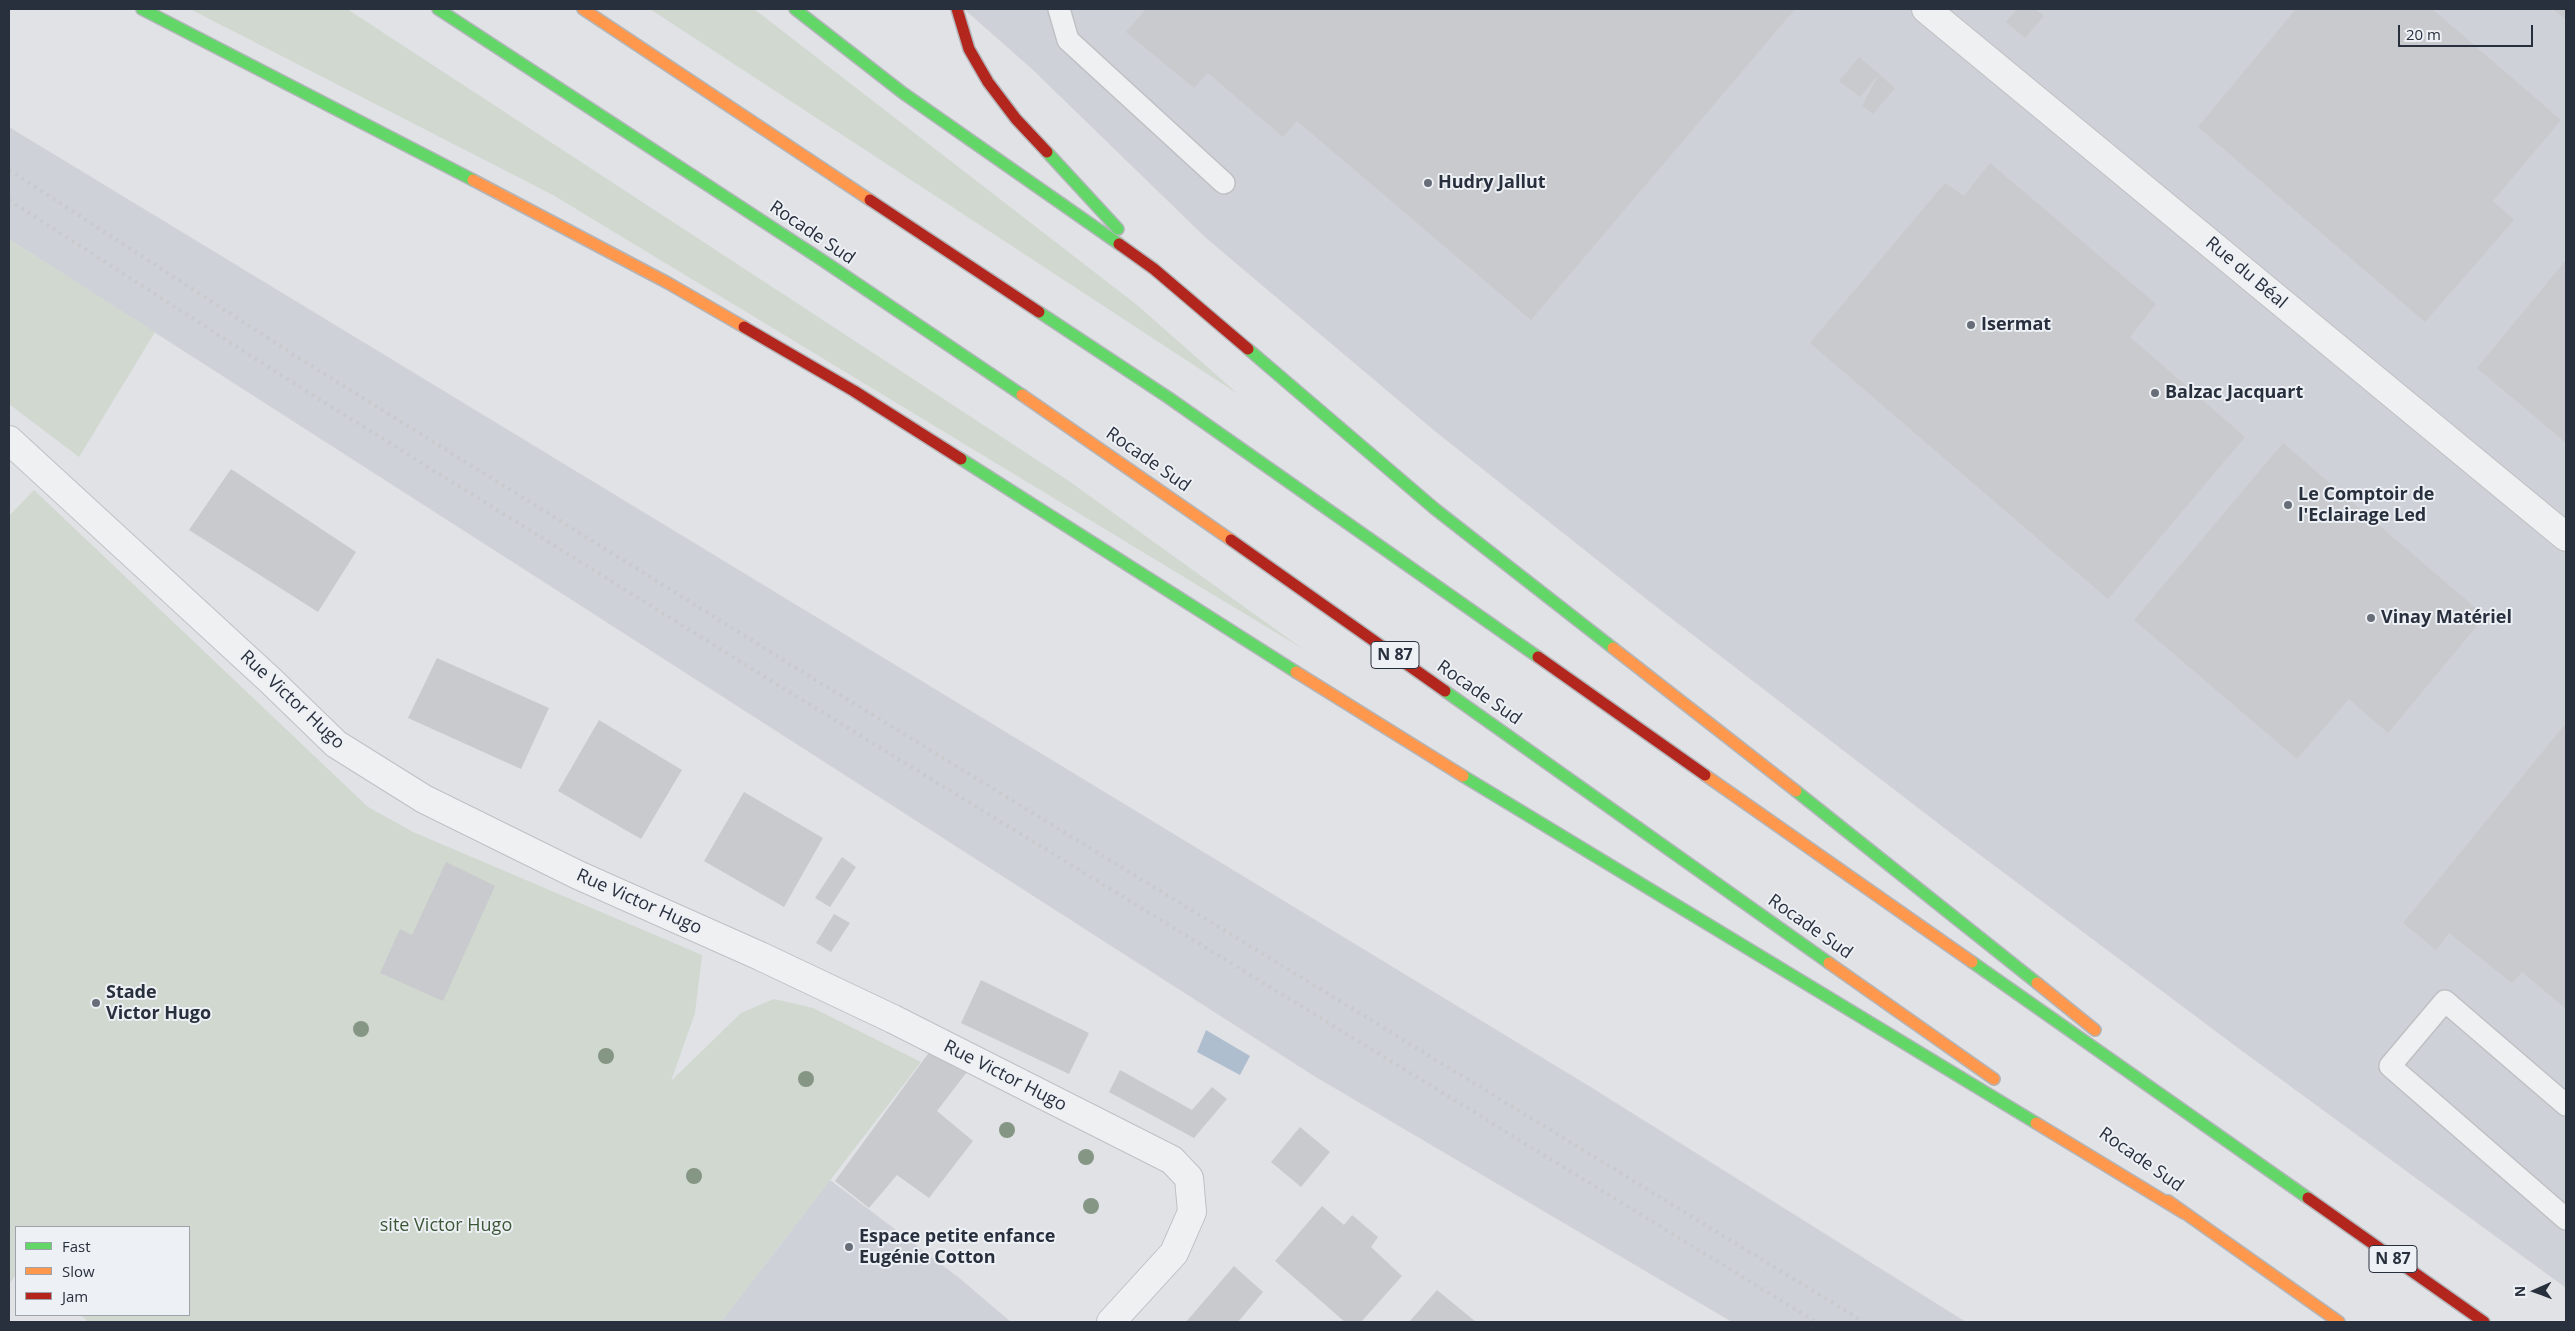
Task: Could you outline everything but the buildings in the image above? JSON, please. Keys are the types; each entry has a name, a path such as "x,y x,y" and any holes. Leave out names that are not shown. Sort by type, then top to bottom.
{"highway":[{"path":"142,9 277,77 668,284 854,392 1421,751 2184,1212"},
{"name":"Rocade Sud","path":"438,9 806,249 1128,467 2005,1086"},
{"name":"N 87","path":"583,9 1169,398 2302,1197 2484,1322"},
{"path":"795,9 903,93 1154,269 1435,508 1838,824 2101,1035"},
{"path":"957,9 969,49 988,82 1016,119 1154,269"},
{"path":"2132,1060 2302,1197"},
{"name":"Rocade Sud","path":"2046,1115 2339,1322"}],"street":[{"name":"Rue du Béal","path":"1926,9 2566,537"},
{"name":"Rue Victor Hugo","path":"9,440 270,680 336,744 424,799 578,874 760,956 893,1019 1172,1160 1189,1178 1192,1212 1174,1253 1111,1322"}],"lane":[{"path":"1059,9 1068,40 1224,183"},
{"path":"2566,1105 2444,1001 2390,1066 2566,1219"}],"shaded area":[{"path":"964,9 2566,9 2566,1288 2234,1045 1952,834 1650,602 1436,432 1206,238 1033,70"},
{"path":"9,127 1589,1086 1966,1322 1732,1322 1314,1076 9,239"},
{"name":"Espace petite enfance Eugénie Cotton","path":"830,1180 958,1277 1011,1322 721,1322"}],"green space":[{"path":"190,9 347,9 1066,479 1303,649 553,195"},
{"path":"650,9 754,9 1137,305 1238,394"},
{"path":"9,239 155,332 79,457 9,404"},
{"name":"site Victor Hugo","path":"34,490 368,807 413,832 702,955 695,1013 671,1081 741,1013 774,999 813,1008 921,1062 721,1322 88,1322 82,1316 190,1316 190,1226 15,1226 15,1276 9,1285 9,516"}],"water":[{"path":"1206,1030 1250,1056 1240,1075 1197,1052"}],"railway":[{"path":"9,170 294,355 801,671 1864,1322"},
{"path":"9,200 279,374 786,690 1816,1322"}],"traffic: fast":[{"path":"142,9 473,180"},
{"path":"438,9 822,260 1022,395"},
{"path":"795,9 903,93 1119,244"},
{"path":"1047,152 1118,229"},
{"path":"1039,312 1169,398 1538,657"},
{"path":"1248,349 1435,509 1613,648"},
{"path":"961,459 1296,672"},
{"path":"1445,691 1829,963"},
{"path":"1463,776 2036,1123"},
{"path":"1796,791 2037,983"},
{"path":"1972,962 2308,1198"}],"traffic: slow":[{"path":"583,9 870,200"},
{"path":"473,180 668,283 744,327"},
{"path":"1022,395 1231,540"},
{"path":"1613,648 1796,791"},
{"path":"1296,672 1463,776"},
{"path":"1705,775 1972,962"},
{"path":"1829,963 1994,1079"},
{"path":"2037,983 2095,1030"},
{"path":"2036,1123 2184,1213"},
{"path":"2168,1201 2339,1322"}],"traffic: jam":[{"path":"957,9 969,49 988,82 1016,119 1047,152"},
{"path":"870,200 1039,312"},
{"path":"1119,244 1154,269 1248,349"},
{"path":"744,327 854,391 961,459"},
{"path":"1231,540 1445,691"},
{"path":"1538,657 1705,775"},
{"path":"2308,1198 2484,1322"}],"place":[{"name":"Hudry Jallut","path":"1428,183"},
{"name":"Isermat","path":"1971,325"},
{"name":"Balzac Jacquart","path":"2155,393"},
{"name":"Le Comptoir de l'Eclairage Led","path":"2288,505"},
{"name":"Vinay Matériel","path":"2371,618"},
{"name":"Stade Victor Hugo","path":"96,1003"},
{"name":"Espace petite enfance Eugénie Cotton","path":"849,1247"}]}
